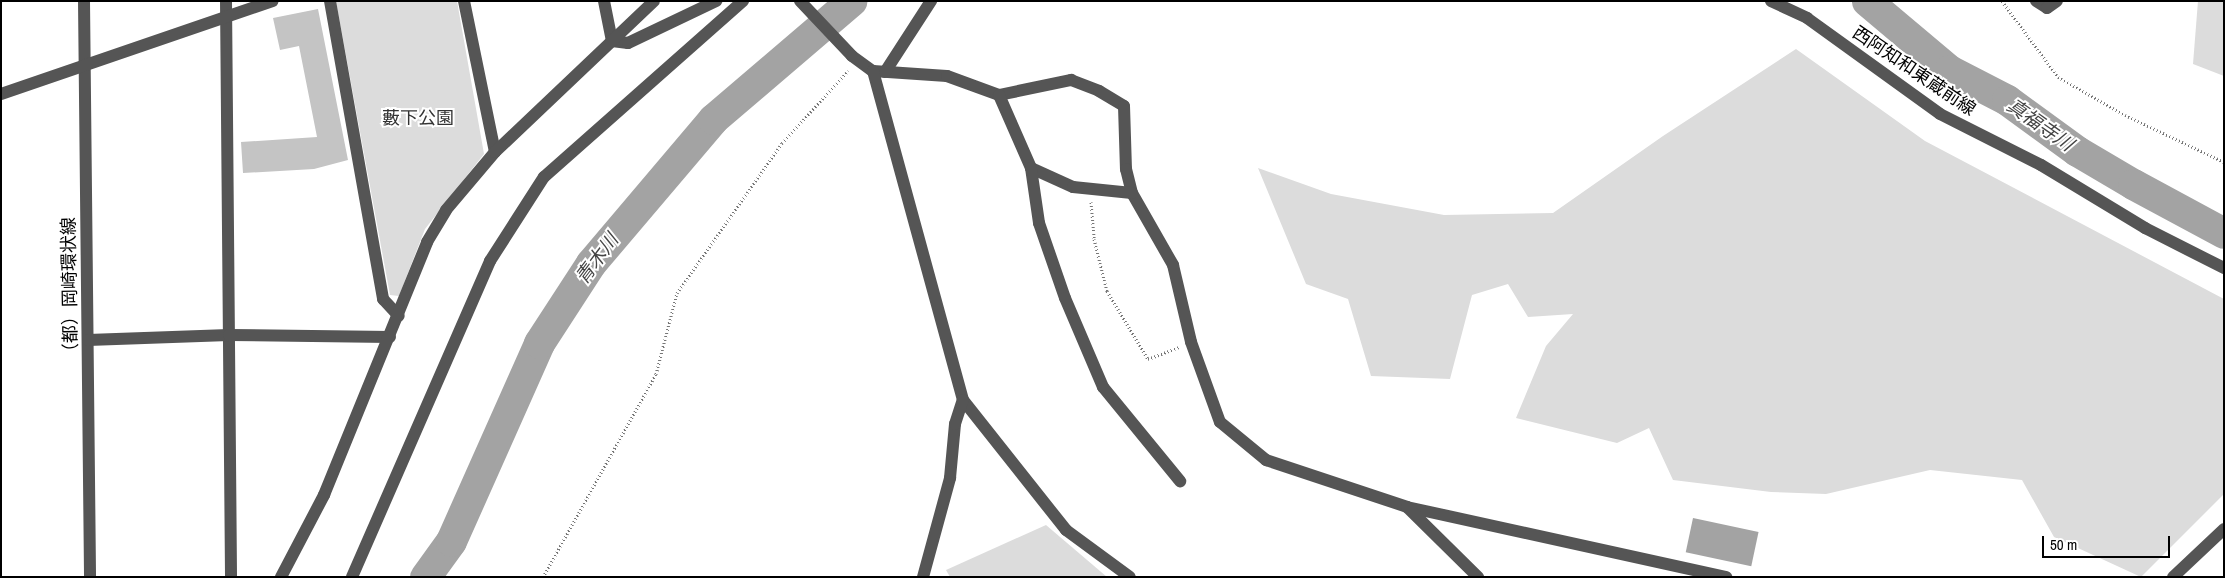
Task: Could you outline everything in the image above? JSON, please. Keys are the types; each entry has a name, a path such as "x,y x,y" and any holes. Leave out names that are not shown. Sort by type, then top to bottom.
{"street":[{"name":"（都）岡崎環状線","path":"84,1 90,577"},
{"path":"226,1 230,577"},
{"path":"1,94 272,1"},
{"path":"330,1 383,299 399,316"},
{"path":"464,1 495,152"},
{"path":"604,1 612,41"},
{"path":"281,577 324,495 399,316 427,242 446,210 495,152 654,1"},
{"path":"612,41 628,43 716,1"},
{"path":"352,577 490,261 544,177 743,1"},
{"path":"800,1 855,58 879,71 948,76 999,95 1070,80 1099,91 1124,106 1126,169 1132,192 1173,266 1191,342 1220,422 1266,460 1407,507 1726,577"},
{"path":"879,71 931,1"},
{"name":"西阿知和東蔵前線","path":"1771,1 1807,18 1940,114 2041,165 2145,228 2224,268"},
{"path":"2036,1 2047,8 2057,1"},
{"path":"879,71 963,400 1066,530 1130,577"},
{"path":"999,95 1031,168 1039,223 1065,298 1103,387 1180,481"},
{"path":"1031,168 1073,187 1132,192"},
{"path":"88,340 229,335 390,337"},
{"path":"923,577 950,478 955,424 963,400"},
{"path":"1407,507 1478,577"},
{"path":"2173,577 2224,530"}],"path":[{"path":"2002,1 2058,77 2125,115 2224,162"},
{"path":"543,577 656,374 677,293 782,143 855,58"},
{"path":"1090,189 1094,239 1107,291 1148,359 1191,342"}],"green space":[{"name":"藪下公園","path":"336,1 457,1 484,154 425,229 399,296 390,295"},
{"path":"2198,1 2224,1 2224,76 2193,64"},
{"path":"1796,49 1925,141 2224,299 2224,494 2141,577 2054,537 2022,480 1930,470 1826,494 1771,492 1673,480 1649,428 1617,443 1516,418 1546,346 1573,314 1528,317 1508,284 1472,295 1450,379 1371,376 1348,299 1306,284 1258,168 1331,194 1444,215 1553,213 1663,136"},
{"path":"1046,525 1107,577 950,577 946,570"}],"shaded area":[{"path":"1693,518 1759,532 1751,566 1686,552"}],"building":[{"path":"318,9 348,160 314,169 243,173 241,142 317,137 299,46 280,50 273,18"}],"waterway":[{"name":"青木川","path":"425,577 451,541 539,343 591,263 713,119 851,1"},
{"name":"真福寺川","path":"1867,1 1949,70 2007,100 2077,151 2133,184 2224,233"}]}
